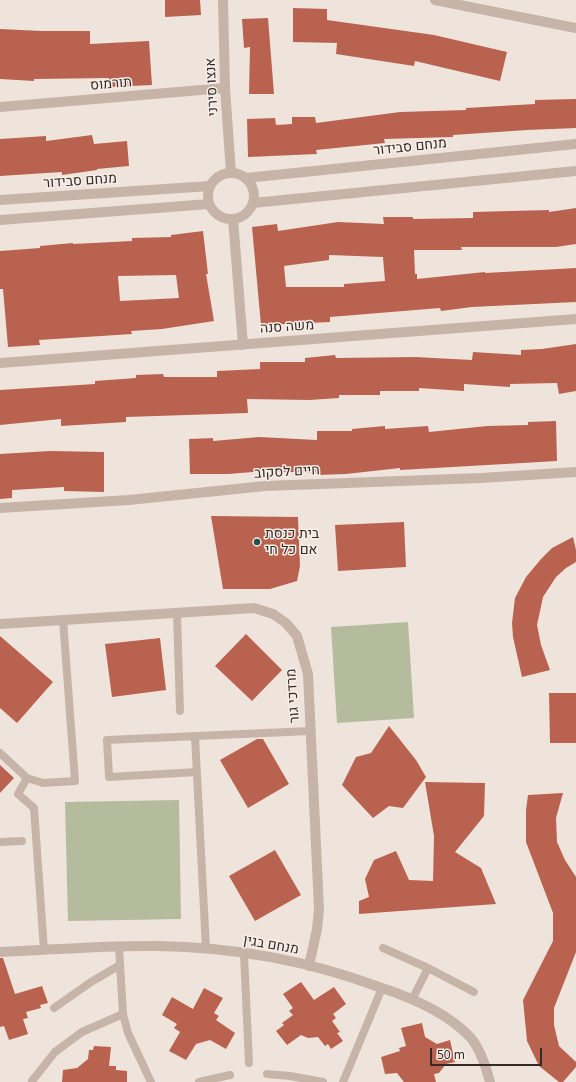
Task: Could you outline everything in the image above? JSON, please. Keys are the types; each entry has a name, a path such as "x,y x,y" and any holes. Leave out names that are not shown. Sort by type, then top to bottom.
{"street":[{"name":"אנצו סירני","path":"223,0 225,88 231,172"},
{"path":"435,0 576,28"},
{"name":"תורמוס","path":"0,107 225,88"},
{"name":"מנחם סבידור","path":"246,178 576,144"},
{"path":"253,203 576,171"},
{"path":"231,172 246,178 253,189 253,203 246,214 233,219 227,219 216,214 209,204 208,198 210,186 218,176 231,172"},
{"name":"מנחם סבידור","path":"0,200 210,186"},
{"path":"0,220 209,204"},
{"path":"233,219 243,345"},
{"name":"משה סנה","path":"0,363 576,319"},
{"name":"חיים לסקוב","path":"0,508 129,500 265,486 481,478 576,472"},
{"name":"מרדכי גור","path":"0,624 254,608 272,614 286,623 297,636 308,674 319,909 317,929 309,966"},
{"name":"מנחם בגין","path":"0,952 157,946 206,949 275,958 344,974 412,1000 445,1017 469,1036 484,1062 490,1082"}],"lane":[{"path":"177,613 180,711"},
{"path":"0,753 28,778 43,783 75,781 62,619"},
{"path":"197,772 109,777 107,740 310,731"},
{"path":"195,736 206,949"},
{"path":"28,778 18,794 34,808 44,950"},
{"path":"0,842 22,841"},
{"path":"119,947 123,1014 128,1033 151,1082"},
{"path":"384,948 428,968 474,992"},
{"path":"244,954 249,1063"},
{"path":"54,1008 91,982 120,966"},
{"path":"412,1000 428,968"},
{"path":"343,1082 382,988"},
{"path":"32,1081 56,1052 82,1032 123,1014"},
{"path":"267,1074 290,1076 323,1082"},
{"path":"199,1082 230,1075"}],"green space":[{"path":"408,622 414,718 337,723 331,627"},
{"path":"179,800 181,919 68,921 65,802"}],"building":[{"path":"165,0 200,0 201,15 165,17"},
{"path":"293,8 327,9 327,20 434,35 507,52 500,81 415,61 414,66 336,54 337,43 293,42"},
{"path":"268,18 274,94 249,94 250,47 244,48 242,19"},
{"path":"0,29 90,31 90,44 149,41 152,85 109,87 109,78 34,79 34,81 0,79"},
{"path":"576,99 576,128 453,135 453,137 384,139 385,143 316,150 317,154 248,157 247,119 275,118 276,125 292,124 292,117 315,117 316,123 400,112 466,110 466,108 535,104 535,100"},
{"path":"92,135 94,144 127,141 129,166 97,169 62,175 62,172 0,176 0,139 46,136 46,141"},
{"path":"576,208 576,244 556,247 461,247 462,250 414,250 415,274 417,274 417,279 485,272 576,268 576,302 472,307 441,311 440,308 330,317 330,322 261,325 252,227 277,224 278,231 338,222 384,224 383,217 413,217 413,219 473,218 473,212 549,210 549,212","holes":["329,255 383,257 385,281 344,284 344,287 286,287 284,266 329,260"]},
{"path":"203,231 208,274 206,274 214,321 162,329 131,331 132,334 39,340 40,345 8,347 3,289 0,289 0,251 40,248 40,246 73,243 132,241 132,238 171,237 171,235","holes":["176,275 179,298 120,301 118,276"]},
{"path":"576,344 576,391 559,394 557,383 510,384 510,387 464,384 464,391 419,388 419,391 380,391 380,395 339,395 339,398 309,400 247,399 248,413 126,417 126,422 61,426 61,419 0,425 0,390 95,384 95,381 136,378 136,375 163,374 164,377 217,377 217,371 260,369 260,362 305,362 305,358 335,355 336,358 415,357 472,360 473,352 521,355 521,350 542,349"},
{"path":"556,421 557,461 400,470 400,468 346,474 317,475 317,473 265,471 228,474 190,474 189,439 213,438 213,441 259,437 317,440 317,431 352,431 352,429 385,426 385,429 428,426 429,432 487,426 528,425 528,422"},
{"path":"50,451 104,452 104,492 64,491 64,487 12,490 12,498 0,499 0,454"},
{"name":"בית כנסת אם כל חי","path":"211,516 298,517 300,566 297,581 270,589 223,589"},
{"path":"404,522 406,567 338,571 335,525"},
{"path":"573,537 576,550 576,562 556,577 543,597 537,625 541,645 550,670 522,677 513,637 512,623 515,598 526,577 541,559 552,548"},
{"path":"246,634 282,670 252,701 215,666"},
{"path":"0,636 53,682 17,723 0,708"},
{"path":"160,638 166,690 112,697 105,644"},
{"path":"549,693 576,693 576,743 550,743"},
{"path":"389,726 416,760 426,777 403,808 389,806 373,818 342,785 356,757 371,753"},
{"path":"257,739 263,739 289,784 248,808 220,760"},
{"path":"0,765 14,778 0,793"},
{"path":"425,782 485,783 484,816 455,852 481,868 496,904 359,914 359,901 369,897 365,879 374,860 396,851 409,880 433,881 434,836"},
{"path":"563,793 556,818 557,842 565,860 576,877 576,952 554,1008 554,1025 559,1046 576,1062 576,1067 563,1082 559,1082 539,1066 527,1041 523,1000 553,941 553,913 526,842 526,810 528,795"},
{"path":"275,850 301,895 255,921 229,876"},
{"path":"0,958 3,958 15,994 42,986 48,1003 40,1005 41,1008 26,1012 28,1018 23,1019 28,1034 9,1040 4,1026 0,1027"},
{"path":"301,982 314,1000 334,987 346,1004 333,1014 336,1018 332,1021 340,1032 337,1033 343,1041 331,1049 328,1044 325,1046 318,1037 308,1038 301,1035 287,1045 276,1031 284,1025 282,1023 293,1015 289,1011 293,1008 283,994"},
{"path":"204,988 223,998 214,1013 219,1016 216,1020 235,1033 226,1049 210,1040 196,1044 186,1060 169,1051 180,1032 174,1028 177,1024 162,1015 172,997 193,1009"},
{"path":"422,1023 425,1037 437,1044 450,1040 455,1062 446,1064 439,1073 434,1074 436,1082 404,1082 397,1073 385,1074 381,1057 400,1051 399,1048 406,1046 401,1028"},
{"path":"94,1046 111,1047 109,1066 116,1066 116,1070 127,1071 127,1082 62,1082 63,1070 77,1068 88,1059 89,1050 93,1050"}],"place":[{"name":"בית כנסת אם כל חי","path":"257,542"}]}
